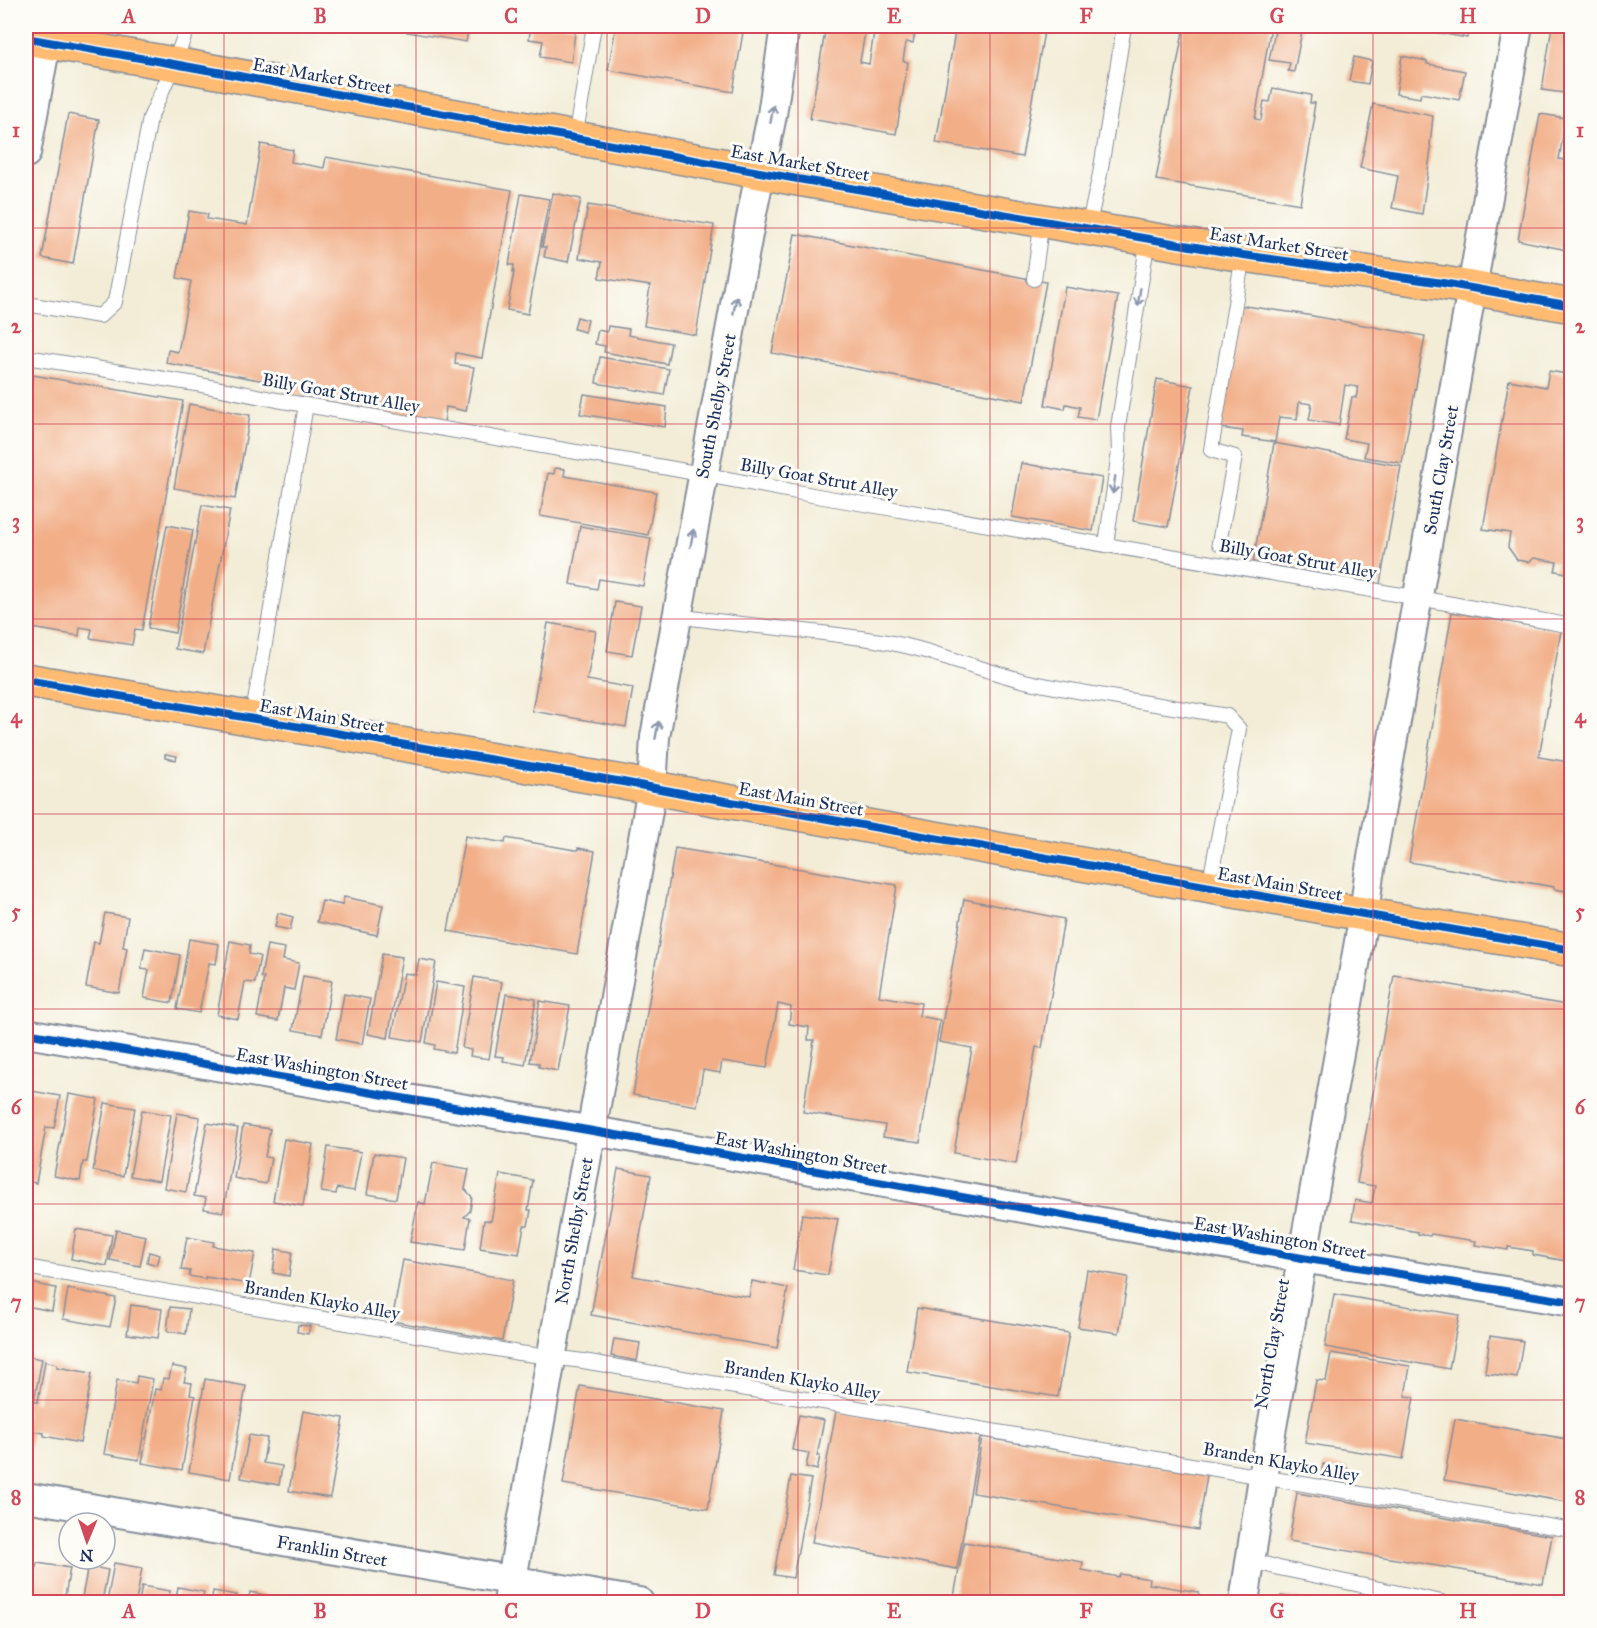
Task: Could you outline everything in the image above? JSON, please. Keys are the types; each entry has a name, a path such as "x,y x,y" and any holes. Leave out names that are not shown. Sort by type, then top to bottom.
{"main road":[{"name":"East Market Street","path":"40,35 174,64 761,172 1244,255 1443,283 1572,306"},
{"name":"East Main Street","path":"26,680 1572,950"}],"street":[{"name":"South Shelby Street","path":"652,788 655,737 772,115 785,26"},
{"name":"South Clay Street","path":"1364,914 1518,26"},
{"path":"26,153 40,35"},
{"name":"North Shelby Street","path":"510,1592 652,788"},
{"name":"North Clay Street","path":"1244,1602 1263,1477 1364,914"},
{"name":"East Washington Street","path":"26,1033 1302,1258 1572,1302"},
{"name":"Franklin Street","path":"26,1497 510,1592 639,1602"}],"lane":[{"path":"26,303 100,316 115,302 150,118 188,26"},
{"path":"575,138 594,26"},
{"path":"1088,228 1100,174 1124,26"},
{"path":"1034,279 1042,220"},
{"path":"1106,545 1119,452 1118,427 1148,239"},
{"path":"1219,543 1235,457 1211,450 1244,255"},
{"name":"Billy Goat Strut Alley","path":"26,357 196,384 1572,626"},
{"path":"252,719 306,405"},
{"path":"678,616 882,641 1034,683 1227,716 1239,729 1209,886"},
{"name":"Branden Klayko Alley","path":"26,1267 508,1351 552,1356 1572,1530"},
{"path":"1250,1560 1442,1602"}],"building":[{"path":"408,26 469,26 466,42 407,32"},
{"path":"531,26 576,26 571,62 540,57 543,41 529,39"},
{"path":"616,26 744,26 733,92 608,70"},
{"path":"826,26 866,26 860,62 869,64 875,26 916,26 913,43 906,42 903,61 908,62 896,134 810,119"},
{"path":"956,26 1045,26 1022,157 936,143"},
{"path":"1184,26 1271,26 1255,119 1261,120 1264,101 1270,102 1273,88 1311,95 1310,103 1315,103 1313,116 1315,116 1300,204 1156,180"},
{"path":"1276,26 1303,26 1294,72 1288,71 1290,63 1269,60"},
{"path":"1406,26 1469,26 1467,38"},
{"path":"1552,26 1572,26 1572,94 1542,90"},
{"path":"1402,56 1427,61 1427,64 1465,71 1459,100 1421,93 1420,98 1396,94"},
{"path":"1354,57 1372,61 1368,84 1349,81"},
{"path":"1373,104 1433,116 1422,214 1392,208 1398,176 1360,168"},
{"path":"68,114 99,120 73,264 42,258"},
{"path":"1540,114 1566,118 1559,159 1572,161 1572,251 1518,240"},
{"path":"261,144 293,150 291,162 324,168 326,157 512,190 482,358 456,353 455,364 474,367 466,411 446,407 444,422 285,394 287,385 166,363 168,350 178,352 191,281 177,278 189,211 208,214 207,219 247,225"},
{"path":"553,193 581,199 568,262 544,257 546,247 542,247"},
{"path":"521,194 549,199 528,314 507,310 514,272 514,265 509,265"},
{"path":"588,205 714,225 696,335 644,326 650,286 599,278 602,262 579,258"},
{"path":"795,234 1046,282 1024,401 772,353"},
{"path":"1065,287 1118,296 1096,420 1078,417 1080,407 1066,404 1065,409 1045,405"},
{"path":"1238,305 1425,336 1402,463 1364,457 1367,443 1344,439 1352,397 1356,398 1358,387 1345,385 1339,425 1309,420 1312,404 1299,402 1297,419 1279,417 1275,442 1242,437 1243,431 1220,428"},
{"path":"577,317 588,320 585,332 574,329"},
{"path":"608,326 629,329 628,335 671,343 667,364 604,352 605,346 595,344 598,330 607,332"},
{"path":"600,357 669,369 664,395 596,383"},
{"path":"1549,371 1572,375 1572,574 1555,571 1557,562 1534,558 1529,562 1517,560 1508,547 1510,533 1483,529 1509,380 1546,387"},
{"path":"33,375 183,401 142,630 135,629 132,645 90,638 92,629 80,627 79,636 26,627 26,416"},
{"path":"1157,379 1193,386 1168,527 1133,521"},
{"path":"584,394 667,407 665,427 580,414"},
{"path":"189,404 250,415 235,499 174,488"},
{"path":"1274,443 1401,466 1380,584 1253,562"},
{"path":"1021,463 1102,478 1093,531 1012,517"},
{"path":"555,468 565,469 564,476 656,492 648,535 540,516 548,473 554,474"},
{"path":"202,505 230,510 203,654 175,649"},
{"path":"167,525 193,530 175,633 148,628"},
{"path":"580,526 651,538 643,586 599,579 597,589 570,584"},
{"path":"615,602 641,606 632,655 607,651"},
{"path":"1452,612 1561,631 1539,757 1568,762 1572,766 1572,892 1409,862"},
{"path":"548,623 596,631 587,680 633,688 626,727 532,711"},
{"path":"165,754 177,756 176,760 165,758"},
{"path":"465,836 505,843 506,838 575,850 578,848 595,851 577,954 448,931"},
{"path":"675,848 897,885 879,996 921,1003 919,1016 940,1020 920,1142 883,1137 885,1125 803,1112 814,1040 808,1040 809,1027 789,1024 791,1007 778,1004 767,1068 722,1061 720,1073 703,1070 697,1106 633,1095"},
{"path":"344,897 383,905 377,935 317,922 322,901 342,905"},
{"path":"964,899 1064,919 1042,1048 1036,1047 1016,1164 954,1153 972,1048 939,1042"},
{"path":"105,913 128,917 123,947 127,948 119,993 86,987 94,942 99,943"},
{"path":"278,913 293,917 290,930 275,927"},
{"path":"189,939 219,944 216,964 209,963 199,1013 177,1009"},
{"path":"230,941 250,945 249,954 260,956 255,983 245,982 238,1019 217,1015"},
{"path":"267,945 285,948 283,960 299,963 294,990 284,988 278,1021 257,1017"},
{"path":"145,948 180,955 172,1003 144,998 149,970 141,969"},
{"path":"382,954 402,957 388,1038 368,1034"},
{"path":"419,959 436,962 422,1042 392,1037 404,973 416,975"},
{"path":"1394,975 1572,1006 1572,1262 1533,1255 1533,1251 1475,1245 1476,1241 1418,1234 1418,1232 1352,1220 1355,1200 1372,1203 1375,1186 1357,1183"},
{"path":"303,976 332,981 322,1035 293,1030"},
{"path":"474,977 502,982 489,1059 470,1056 471,1050 462,1048"},
{"path":"436,982 465,987 454,1053 434,1049 435,1045 426,1043"},
{"path":"344,994 370,999 362,1044 336,1039"},
{"path":"506,994 536,999 525,1065 503,1061 504,1057 495,1056"},
{"path":"540,1001 570,1006 558,1071 539,1067 539,1063 530,1062"},
{"path":"26,1090 60,1096 54,1128 46,1127 36,1183 26,1181"},
{"path":"69,1094 98,1099 87,1162 83,1162 80,1181 54,1176"},
{"path":"105,1103 135,1108 123,1176 93,1171"},
{"path":"142,1110 171,1115 159,1181 130,1176"},
{"path":"177,1113 200,1117 186,1192 164,1188"},
{"path":"207,1123 238,1128 223,1212 204,1209 206,1198 194,1196"},
{"path":"243,1125 270,1129 265,1157 271,1158 266,1184 234,1178"},
{"path":"284,1139 313,1144 303,1206 273,1201"},
{"path":"328,1147 361,1152 354,1191 337,1188 336,1194 321,1192"},
{"path":"374,1153 403,1158 396,1199 367,1194"},
{"path":"433,1163 469,1169 465,1189 472,1197 470,1211 464,1217 470,1218 465,1250 410,1242 418,1202 425,1204"},
{"path":"618,1169 651,1175 633,1276 749,1297 752,1281 788,1288 777,1348 591,1315"},
{"path":"500,1174 533,1180 528,1226 524,1226 519,1254 480,1248 484,1220 491,1221"},
{"path":"802,1214 838,1219 828,1275 793,1270"},
{"path":"76,1229 112,1235 107,1266 71,1259"},
{"path":"116,1230 146,1236 140,1266 110,1260"},
{"path":"187,1237 214,1242 213,1246 255,1253 249,1284 189,1276 190,1271 181,1270"},
{"path":"276,1249 292,1252 289,1276 273,1273"},
{"path":"149,1252 160,1255 157,1265 147,1262"},
{"path":"403,1260 513,1280 502,1341 392,1321"},
{"path":"1087,1270 1128,1277 1119,1333 1078,1327"},
{"path":"26,1282 56,1288 52,1311 26,1306"},
{"path":"68,1289 116,1298 110,1327 63,1319"},
{"path":"1334,1294 1459,1315 1449,1369 1325,1347"},
{"path":"131,1305 162,1309 158,1338 127,1334"},
{"path":"170,1307 189,1309 186,1334 167,1331"},
{"path":"917,1308 1069,1333 1058,1397 907,1372"},
{"path":"298,1325 310,1326 308,1334 297,1332"},
{"path":"1490,1336 1523,1341 1517,1378 1485,1373"},
{"path":"614,1339 640,1343 637,1361 611,1356"},
{"path":"1331,1353 1410,1366 1405,1396 1414,1397 1403,1459 1305,1443 1316,1380 1326,1381"},
{"path":"26,1356 42,1359 34,1402 38,1402 45,1361 57,1364 57,1367 92,1373 80,1443 44,1436 44,1433 32,1431 30,1445 26,1444"},
{"path":"172,1366 187,1369 184,1382 192,1383 190,1395 195,1396 182,1470 142,1463 155,1389 161,1390 163,1378 169,1379"},
{"path":"137,1376 153,1379 139,1460 104,1454 117,1380 136,1383"},
{"path":"205,1379 246,1386 230,1479 189,1472"},
{"path":"580,1386 724,1411 708,1509 563,1484"},
{"path":"303,1411 344,1418 330,1498 289,1491"},
{"path":"836,1411 980,1437 957,1569 812,1542"},
{"path":"799,1415 824,1420 817,1456 820,1456 817,1470 806,1467 809,1453 792,1450"},
{"path":"1455,1419 1572,1440 1572,1503 1444,1480"},
{"path":"249,1435 267,1438 263,1463 282,1466 279,1485 241,1478"},
{"path":"982,1437 1207,1475 1198,1530 973,1493"},
{"path":"1323,1464 1348,1468 1345,1483 1321,1479"},
{"path":"791,1476 811,1479 793,1578 774,1575"},
{"path":"1297,1493 1552,1536 1543,1584 1289,1541"},
{"path":"964,1542 1083,1562 1082,1570 1118,1577 1120,1574 1150,1579 1149,1584 1199,1592 1197,1602 953,1602"},
{"path":"37,1563 57,1566 57,1571 69,1571 64,1602 30,1602"},
{"path":"117,1564 142,1568 136,1602 107,1602 113,1571 117,1571"},
{"path":"87,1571 108,1571 102,1602 81,1602"},
{"path":"142,1586 170,1591 168,1602 139,1602"},
{"path":"178,1587 204,1592 202,1602 175,1602"},
{"path":"213,1591 237,1595 235,1602 211,1602"},
{"path":"250,1592 269,1596 268,1602 248,1602"},
{"path":"1281,1596 1315,1601 1315,1602 1280,1602"}],"cycle path":[{"path":"26,38 792,178 1243,255 1443,283 1572,306"},
{"path":"26,680 623,782 1572,950"},
{"path":"26,1033 622,1136 1302,1258 1572,1302"}]}
